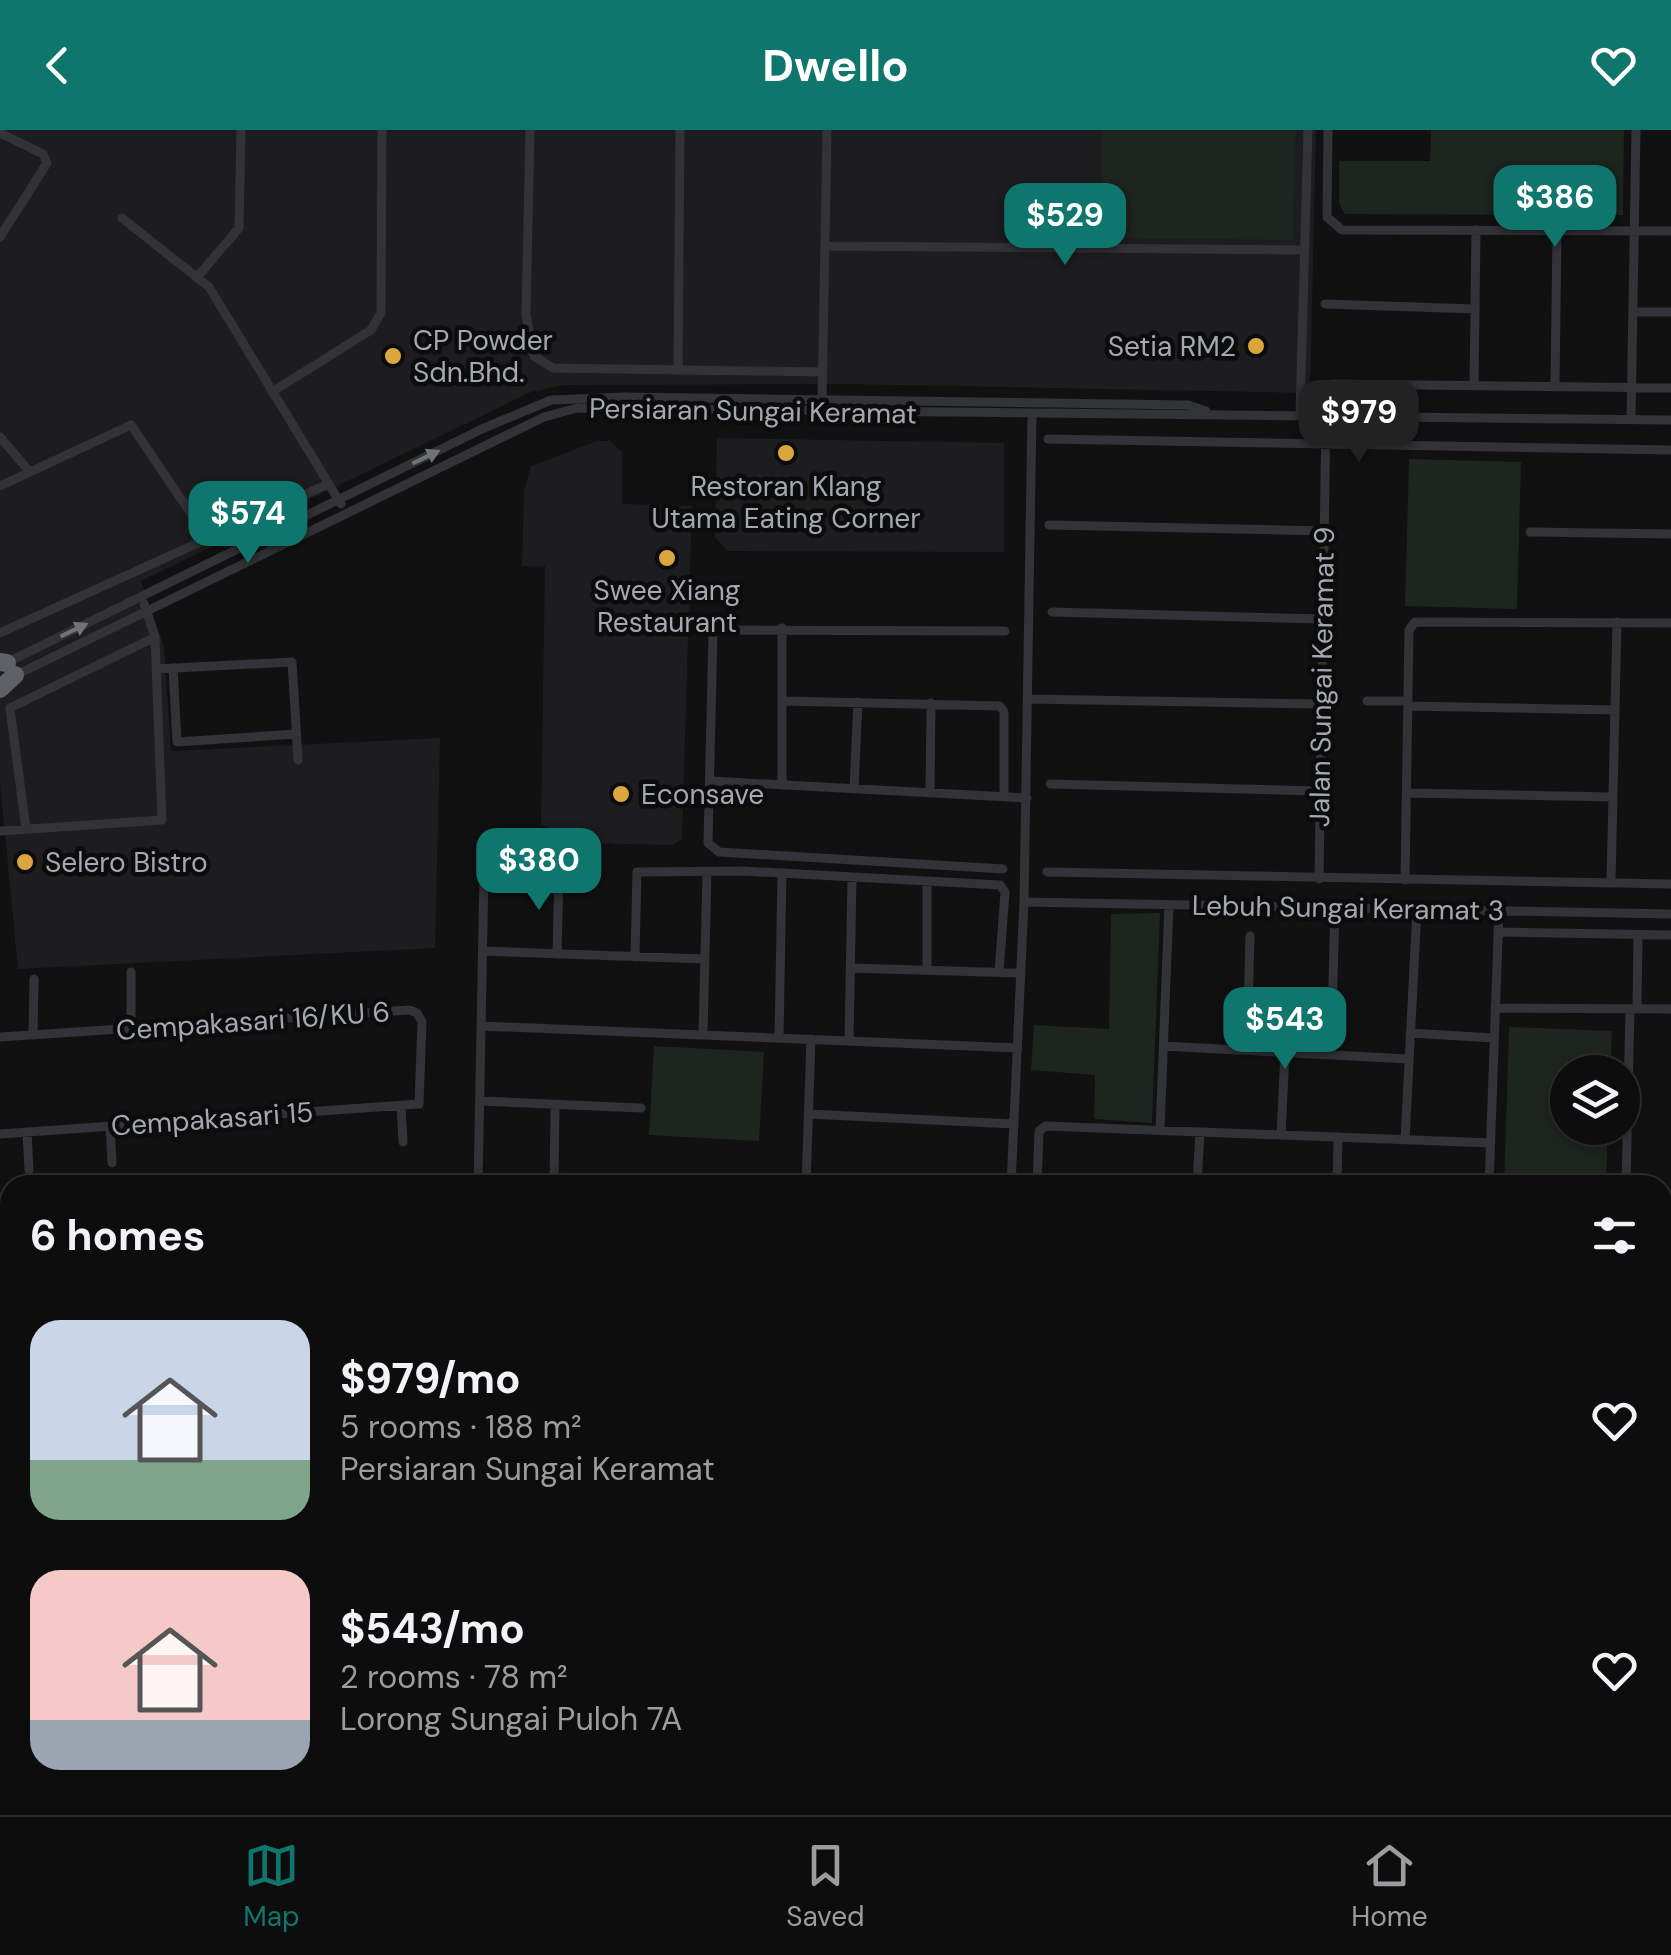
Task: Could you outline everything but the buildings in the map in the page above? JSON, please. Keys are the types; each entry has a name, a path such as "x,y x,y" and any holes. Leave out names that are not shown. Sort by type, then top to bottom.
{"street":[{"path":"199,275 239,228 242,130"},
{"path":"272,392 371,330 381,314 382,130"},
{"path":"530,130 526,316 534,356 553,368 822,372"},
{"path":"678,370 680,130"},
{"path":"822,406 827,130"},
{"path":"1300,414 1308,130"},
{"path":"1328,130 1327,217 1342,230 1671,231"},
{"path":"1631,419 1636,130"},
{"path":"0,133 43,154 48,163 0,238"},
{"path":"122,218 199,275 345,510"},
{"path":"1474,386 1476,230"},
{"path":"1555,387 1557,231"},
{"path":"825,246 1305,250"},
{"path":"1325,304 1475,308"},
{"path":"1633,312 1671,312"},
{"path":"1333,384 1671,388"},
{"name":"Persiaran Sungai Keramat","path":"4,673 140,598 551,400 624,397 822,406"},
{"name":"Persiaran Sungai Keramat","path":"4,673 560,411 597,407 822,406 1190,417 1209,412 1671,420"},
{"path":"1011,1175 1027,798 1032,410"},
{"name":"Jalan Sungai Keramat 9","path":"1319,879 1326,414"},
{"path":"0,486 131,425 209,540"},
{"path":"0,437 29,472"},
{"path":"1048,440 1671,450"},
{"path":"0,633 328,484"},
{"path":"1049,525 1324,532"},
{"path":"1530,532 1671,534"},
{"path":"0,831 162,820 155,637 140,598"},
{"path":"1052,612 1323,619"},
{"path":"1406,880 1410,630 1415,622 1671,623"},
{"path":"1611,882 1617,622"},
{"path":"1003,869 719,852 708,843 713,634 724,628 1005,631"},
{"path":"782,628 782,785"},
{"path":"26,829 10,708 155,637"},
{"path":"157,669 292,662 298,760"},
{"path":"173,668 178,742 296,734"},
{"path":"1028,698 1321,704"},
{"path":"1367,700 1615,710"},
{"path":"782,702 1000,706 1004,712 1004,796"},
{"path":"854,788 858,702"},
{"path":"930,793 931,703"},
{"path":"710,781 1027,798"},
{"path":"1050,784 1320,792"},
{"path":"1407,794 1613,796"},
{"path":"557,954 559,872"},
{"path":"1047,872 1671,884"},
{"path":"634,957 636,873 782,874 1003,886 999,972"},
{"path":"703,1035 707,873"},
{"path":"478,1175 484,874"},
{"path":"780,1038 782,874"},
{"path":"849,1041 852,878"},
{"path":"926,970 928,882"},
{"name":"Lebuh Sungai Keramat 3","path":"1024,902 1671,914"},
{"path":"1160,1130 1169,905"},
{"path":"1331,1055 1335,908"},
{"path":"1405,1140 1417,910"},
{"path":"1489,1175 1499,911"},
{"path":"1498,932 1671,936"},
{"path":"1626,1175 1638,935"},
{"path":"1247,1050 1250,936"},
{"path":"483,951 704,959"},
{"path":"850,968 1021,972"},
{"path":"131,972 131,1029"},
{"path":"33,1035 34,980"},
{"path":"1495,1008 1671,1009"},
{"name":"Cempakasari 16/KU 6","path":"0,1037 414,1011 422,1022 422,1101"},
{"path":"481,1026 1018,1048"},
{"path":"1410,1033 1494,1038"},
{"path":"806,1175 811,1039"},
{"path":"1164,1046 1409,1058"},
{"path":"1282,1135 1284,1052"},
{"name":"Cempakasari 15","path":"0,1134 400,1106 422,1101"},
{"path":"480,1101 641,1108"},
{"path":"554,1175 556,1105"},
{"path":"400,1106 403,1142"},
{"path":"808,1114 1014,1124"},
{"path":"110,1126 112,1163"},
{"path":"1037,1175 1039,1131 1046,1126 1490,1143"},
{"path":"27,1132 29,1170"},
{"path":"1198,1175 1200,1132"},
{"path":"1337,1175 1338,1137"}],"shaded area":[{"path":"0,130 1316,130 1310,393 844,384 564,385 531,392 141,581 164,646 171,751 440,738 435,948 18,969 0,782"},
{"path":"1102,130 1296,130 1293,240 1101,238"},
{"path":"1431,130 1624,130 1623,215 1345,214 1339,203 1339,161 1430,161"},
{"path":"717,438 1004,443 1004,552 727,551 715,537"},
{"path":"597,441 610,441 622,452 622,504 692,506 682,839 673,845 575,843 541,824 545,566 522,566 524,491 531,466"},
{"path":"1409,459 1521,462 1517,609 1405,606"},
{"path":"1160,913 1152,1123 1094,1119 1095,1075 1031,1070 1034,1025 1109,1029 1111,914"},
{"path":"1509,1027 1612,1031 1611,1055 1550,1055 1550,1145 1607,1145 1606,1175 1504,1175"},
{"path":"654,1046 764,1052 759,1141 649,1135"}],"place":[{"name":"Setia RM2","path":"1256,346"},
{"name":"CP Powder Sdn.Bhd.","path":"393,356"},
{"name":"Restoran Klang Utama Eating Corner","path":"786,453"},
{"name":"Swee Xiang Restaurant","path":"667,558"},
{"name":"Econsave","path":"621,794"},
{"name":"Selero Bistro","path":"25,862"}]}
